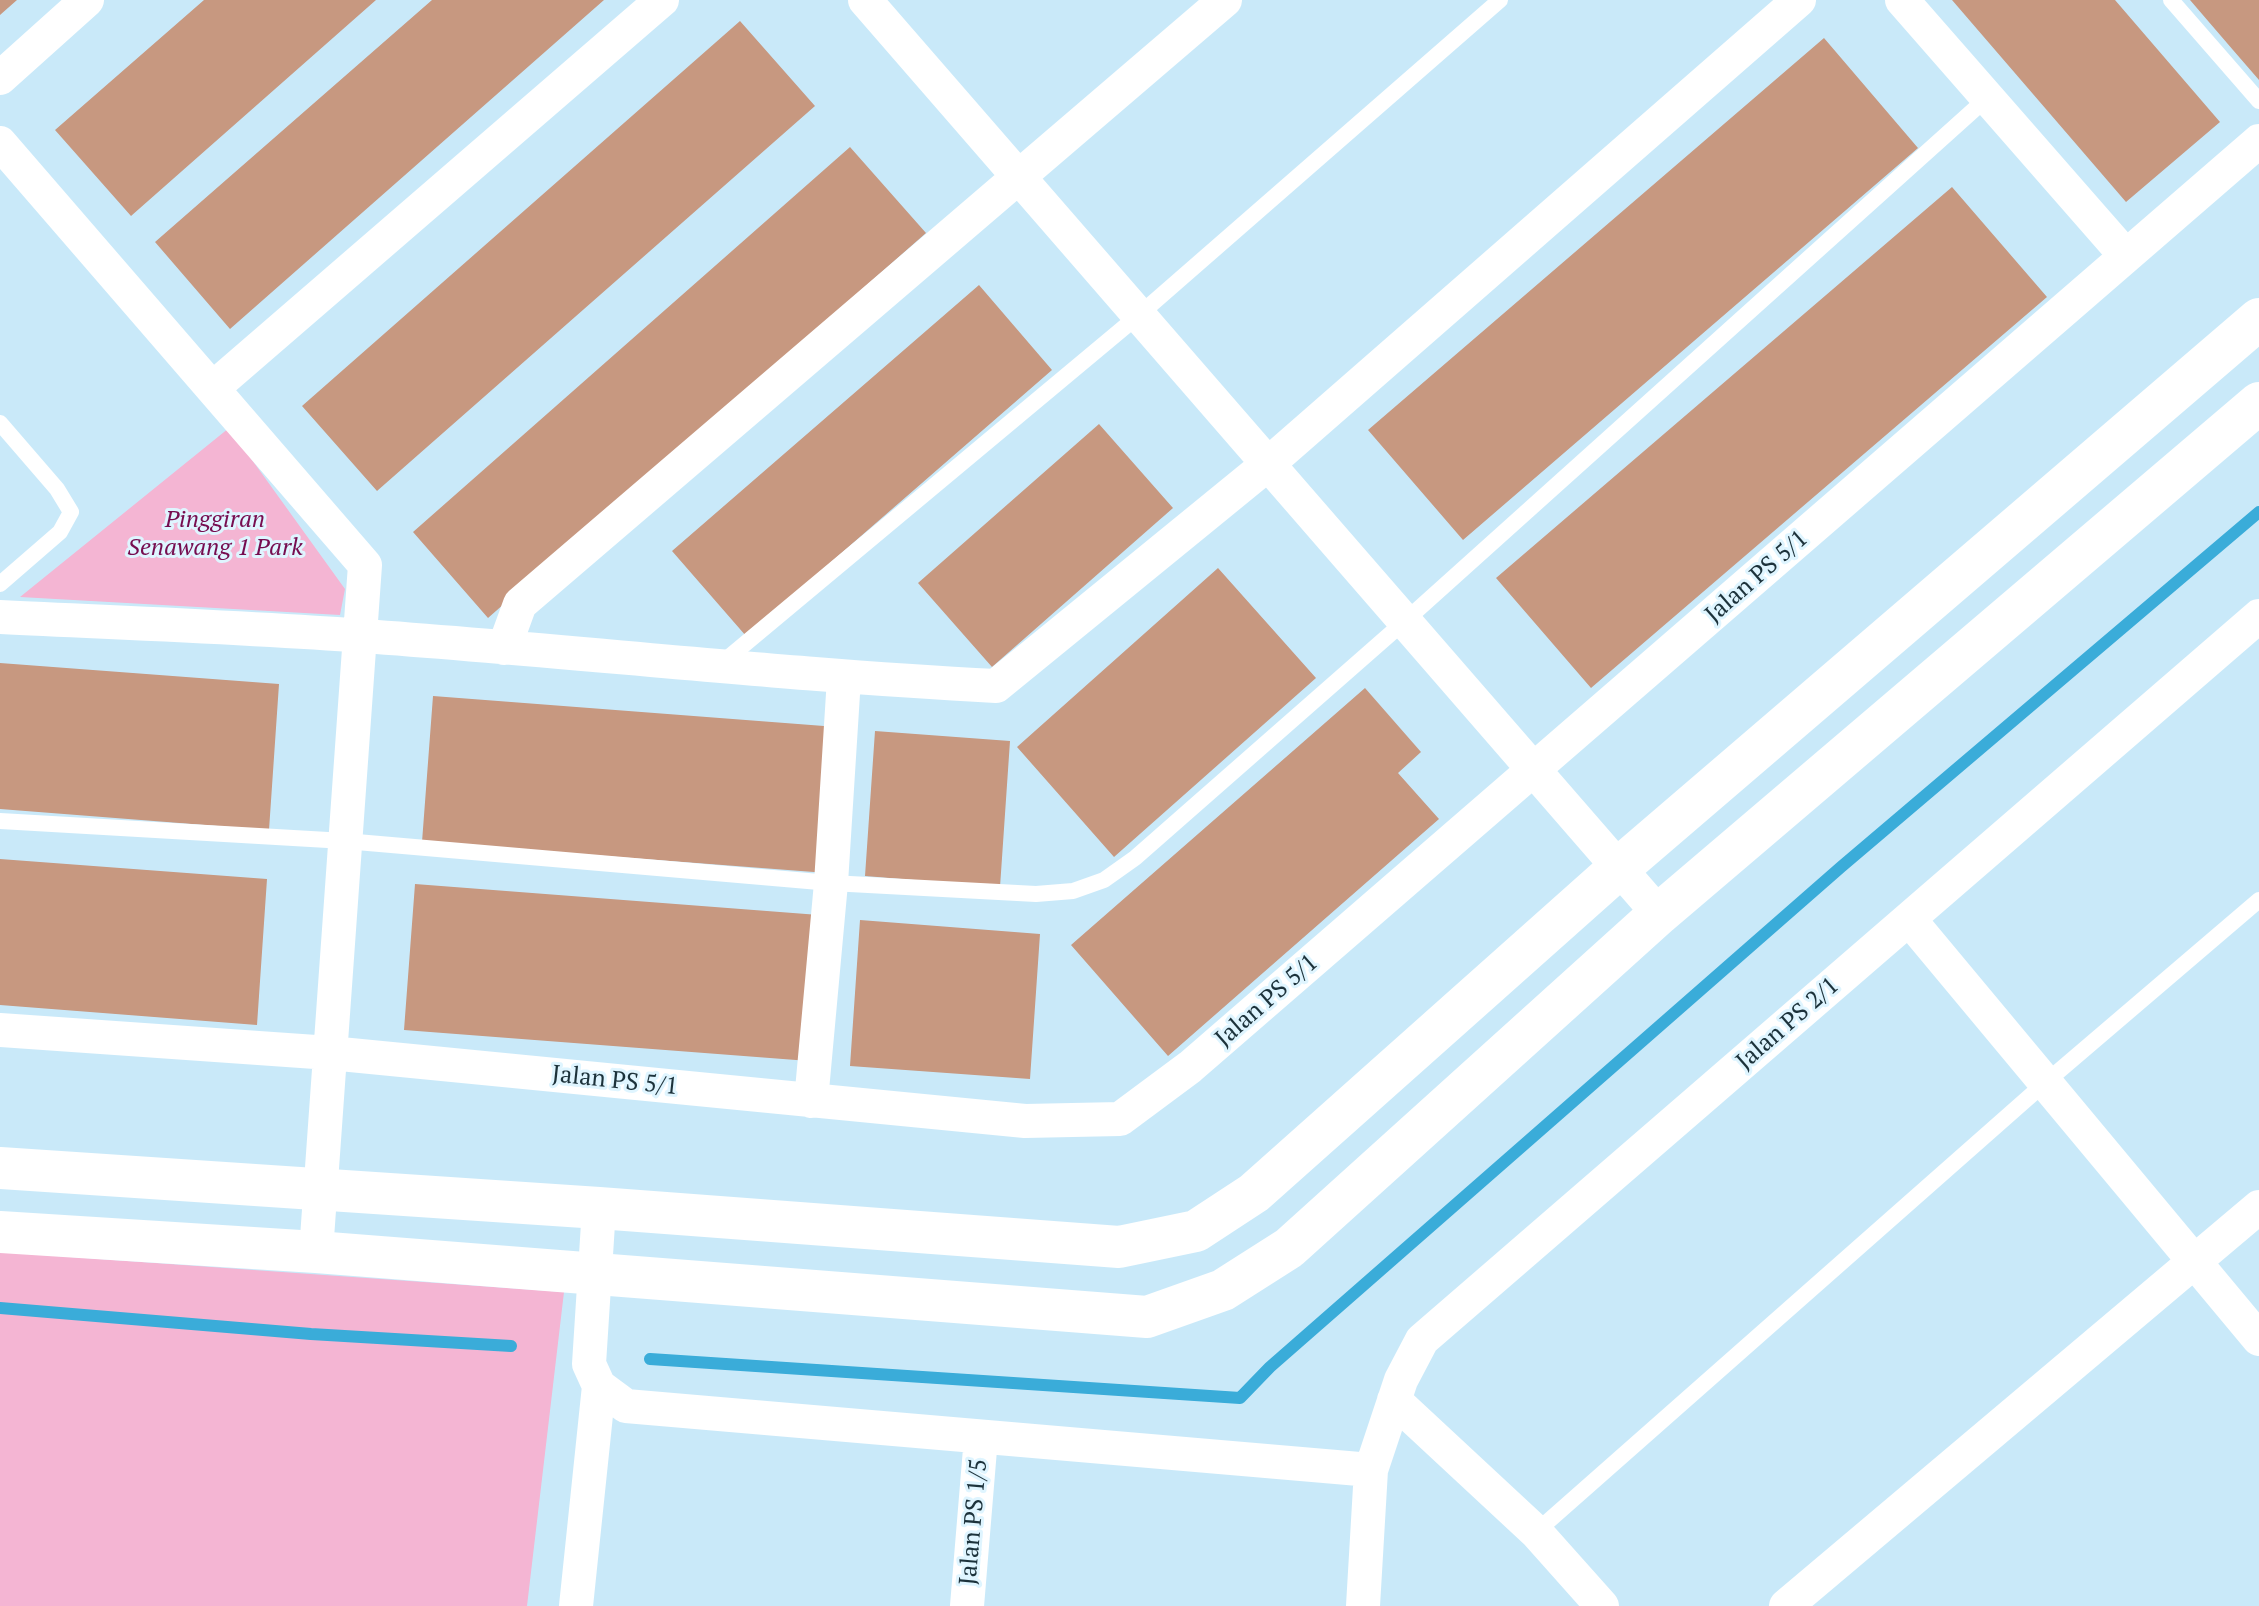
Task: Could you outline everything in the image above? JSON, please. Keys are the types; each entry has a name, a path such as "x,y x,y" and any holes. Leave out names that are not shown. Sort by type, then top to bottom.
{"street":[{"path":"0,78 87,0"},
{"path":"213,388 662,0"},
{"path":"865,0 1659,914"},
{"path":"504,648 520,604 1225,0"},
{"path":"0,617 361,636 844,678 996,686 1268,464 1799,0"},
{"path":"1902,0 2126,256"},
{"name":"Jalan PS 5/1","path":"0,1030 330,1053 1025,1121 1120,1119 1190,1067 2259,141"},
{"path":"0,143 365,565 316,1252"},
{"path":"0,1168 1119,1247 1196,1231 1254,1193 1619,868 2259,319"},
{"path":"0,1232 316,1252 1147,1317 1223,1290 1289,1248 1659,914 2259,403"},
{"name":"Jalan PS 2/1","path":"1363,1606 1371,1470 1401,1380 1422,1340 2259,616"},
{"path":"811,1101 831,883 844,678"},
{"path":"1909,919 2259,1339"},
{"path":"1786,1606 2259,1207"},
{"path":"599,1208 589,1364 599,1386 626,1406 1371,1470"},
{"path":"576,1606 599,1386"},
{"path":"1394,1400 1536,1532 1602,1606"},
{"name":"Jalan PS 1/5","path":"967,1606 981,1437"}],"lane":[{"path":"720,665 1139,315 1500,0"},
{"path":"2171,0 2259,101"},
{"path":"0,821 345,841 831,883 1036,894 1073,891 1104,880 1135,858 1405,621 1987,98"},
{"path":"0,423 57,489 71,512 60,532 0,584"},
{"path":"1536,1532 2046,1082 2259,900"}],"green space":[{"name":"Pinggiran Senawang 1 Park","path":"229,428 345,589 340,615 20,597"},
{"path":"0,1252 564,1292 527,1606 0,1606"}],"building":[{"path":"0,0 17,0 0,15"},
{"path":"204,0 376,0 131,216 55,130"},
{"path":"432,0 604,0 230,329 155,242"},
{"path":"1952,0 2115,0 2220,122 2126,202"},
{"path":"2190,0 2259,0 2259,80 2233,50"},
{"path":"740,21 815,106 377,491 302,406"},
{"path":"1824,38 1918,148 1463,540 1368,430"},
{"path":"850,147 926,233 488,618 413,532"},
{"path":"1952,187 2047,297 1591,688 1496,578"},
{"path":"979,285 1052,370 746,636 672,551"},
{"path":"1099,424 1173,508 992,667 918,583"},
{"path":"1218,568 1316,678 1114,857 1017,747"},
{"path":"0,663 279,684 269,830 0,809"},
{"path":"1365,688 1421,752 1398,773 1439,819 1168,1056 1071,945"},
{"path":"433,696 837,727 827,873 422,842"},
{"path":"875,731 1010,741 1000,887 865,876"},
{"path":"0,859 267,879 257,1025 0,1005"},
{"path":"415,884 819,915 809,1061 404,1030"},
{"path":"860,920 1040,934 1030,1079 850,1066"}],"waterway":[{"path":"650,1359 1240,1398 1270,1367 1841,867 2259,512"},
{"path":"0,1308 311,1334 511,1346"}]}
